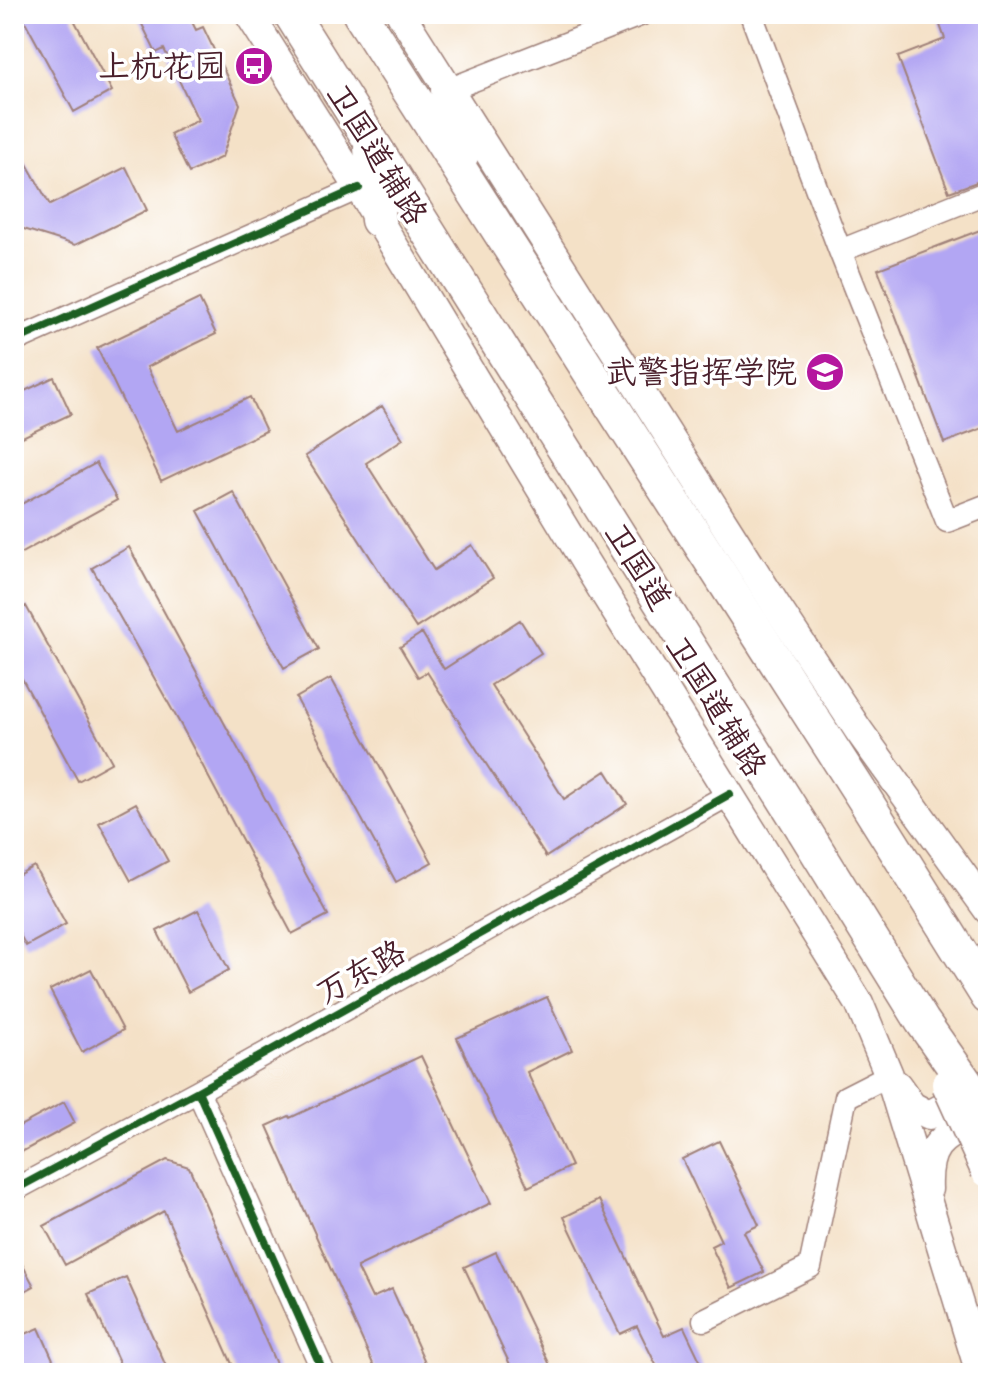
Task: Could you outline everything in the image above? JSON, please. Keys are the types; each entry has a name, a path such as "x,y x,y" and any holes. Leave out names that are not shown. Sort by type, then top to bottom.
{"highway":[{"name":"卫国道","path":"291,14 922,1021 988,1114"},
{"name":"卫国道","path":"360,14 464,172 988,997"},
{"path":"448,90 464,172"},
{"path":"370,139 378,220"},
{"path":"942,924 988,980"},
{"path":"922,1021 988,1170"}],"main road":[{"name":"卫国道辅路","path":"249,14 859,1003 889,1075 928,1210"},
{"path":"401,14 787,623 859,731 988,910"},
{"path":"389,58 448,90"},
{"path":"889,1075 912,1106 929,1115 988,1083"},
{"path":"980,1373 928,1210 927,1180 932,1151 941,1140 988,1114"}],"street":[{"path":"448,90 642,14"},
{"path":"751,14 840,251 947,521 988,505"},
{"path":"14,341 359,188"},
{"path":"840,251 988,192"},
{"name":"万东路","path":"17,1181 198,1091 730,794"},
{"path":"704,1320 810,1267 846,1097 889,1075"},
{"path":"198,1091 324,1373"}],"building":[{"path":"21,14 71,14 112,91 74,112"},
{"path":"137,14 188,14 196,30 203,27 240,104 222,157 189,173 170,134 198,120 164,49 156,53"},
{"path":"936,14 988,14 988,178 949,192 898,57 945,39"},
{"path":"14,141 50,205 126,167 147,210 75,245 14,226"},
{"path":"988,227 988,426 944,443 878,269"},
{"path":"199,299 216,334 147,367 178,431 250,397 266,431 161,481 97,348"},
{"path":"54,377 71,414 14,441 14,396"},
{"path":"382,406 403,439 366,463 434,570 472,545 493,578 416,628 305,456"},
{"path":"96,463 117,500 14,557 14,508"},
{"path":"233,492 319,649 284,668 198,511"},
{"path":"129,547 328,915 292,934 182,727 92,568"},
{"path":"26,606 112,762 78,781 14,664 14,613"},
{"path":"520,620 541,653 491,685 564,799 606,771 627,804 546,857 427,672 418,677 400,647 422,633 444,669"},
{"path":"331,678 432,862 396,882 296,698"},
{"path":"136,803 168,861 131,881 99,823"},
{"path":"34,866 66,924 26,946 14,924 14,877"},
{"path":"198,910 229,970 188,992 157,931"},
{"path":"91,969 123,1030 82,1052 50,990"},
{"path":"547,997 572,1050 527,1072 571,1166 528,1187 457,1038"},
{"path":"421,1056 491,1203 357,1267 372,1298 392,1289 430,1373 377,1373 267,1126"},
{"path":"64,1102 75,1123 14,1156 14,1129"},
{"path":"719,1141 759,1225 744,1232 764,1272 731,1288 711,1246 721,1241 682,1159"},
{"path":"167,1160 189,1167 280,1373 236,1373 164,1211 65,1265 44,1226"},
{"path":"599,1200 664,1336 684,1327 706,1373 660,1373 637,1326 620,1334 564,1217"},
{"path":"14,1249 34,1286 14,1297"},
{"path":"496,1252 550,1365 534,1373 514,1373 464,1267"},
{"path":"126,1277 169,1373 124,1373 88,1294"},
{"path":"39,1328 59,1373 14,1373 14,1339"}],"cycle path":[{"path":"14,341 359,188"},
{"path":"14,1190 198,1091 730,794"},
{"path":"198,1091 324,1373"}],"place":[{"name":"上杭花园","path":"254,66"},
{"name":"武警指挥学院","path":"825,372"}]}
